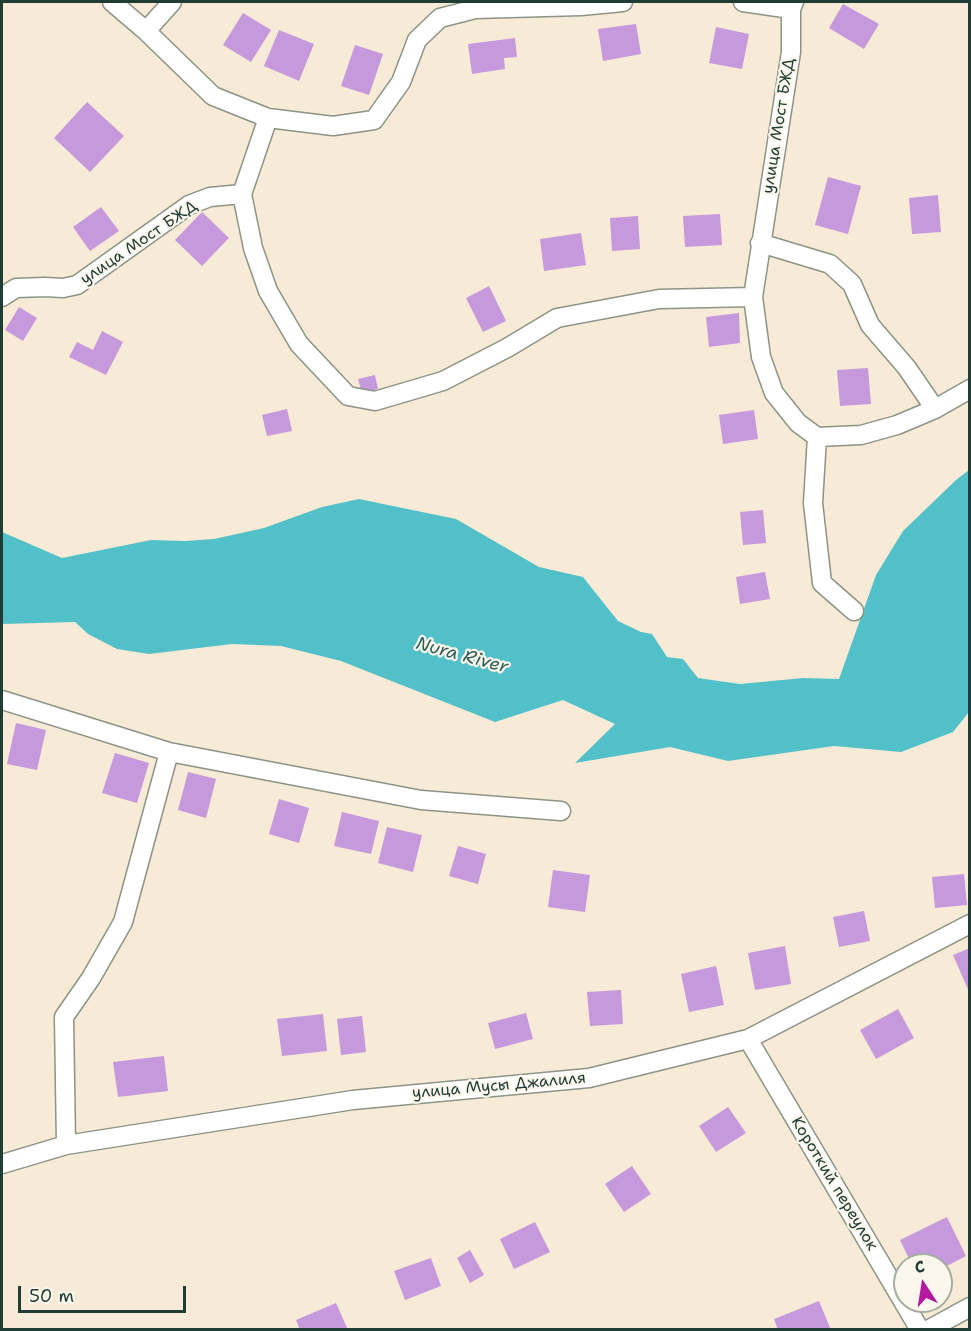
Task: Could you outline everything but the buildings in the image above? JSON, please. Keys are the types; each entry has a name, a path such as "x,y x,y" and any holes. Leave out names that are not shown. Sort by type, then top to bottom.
{"street":[{"path":"112,2 146,31 213,96 268,118 333,126 374,120 401,82 417,40 440,18 475,9 581,6 623,2"},
{"path":"146,31 172,2"},
{"name":"улица Мост БЖД","path":"743,2 793,5 791,52 753,297 761,357 774,393 798,423 817,437"},
{"path":"268,118 242,194 253,248 268,291 299,344 348,396 375,401 443,381 507,348 557,318 659,299 753,297"},
{"name":"улица Мост БЖД","path":"2,297 16,288 63,288 77,285 189,205 210,197 242,194"},
{"path":"760,243 830,264 852,284 870,325 907,368 935,409"},
{"path":"854,612 822,583 813,503 817,437 861,435 897,425 935,409 969,389"},
{"path":"2,700 169,752 421,800 561,811"},
{"path":"66,1145 64,1017 91,978 123,922 169,752"},
{"name":"улица Мусы Джалиля","path":"2,1164 66,1145 353,1100 589,1078 748,1040 969,924"},
{"name":"Короткий переулок","path":"748,1040 920,1329"},
{"path":"928,1329 969,1307"}],"water":[{"name":"Nura River","path":"969,470 969,712 953,732 901,752 834,746 728,761 670,747 575,763 615,724 563,700 495,722 341,661 281,646 232,644 149,654 117,649 88,634 75,622 2,624 2,532 62,558 151,540 214,539 264,528 322,507 359,499 456,519 539,567 583,577 618,621 641,632 652,634 667,657 683,659 698,678 740,684 803,678 839,679 876,575 903,531"}]}
